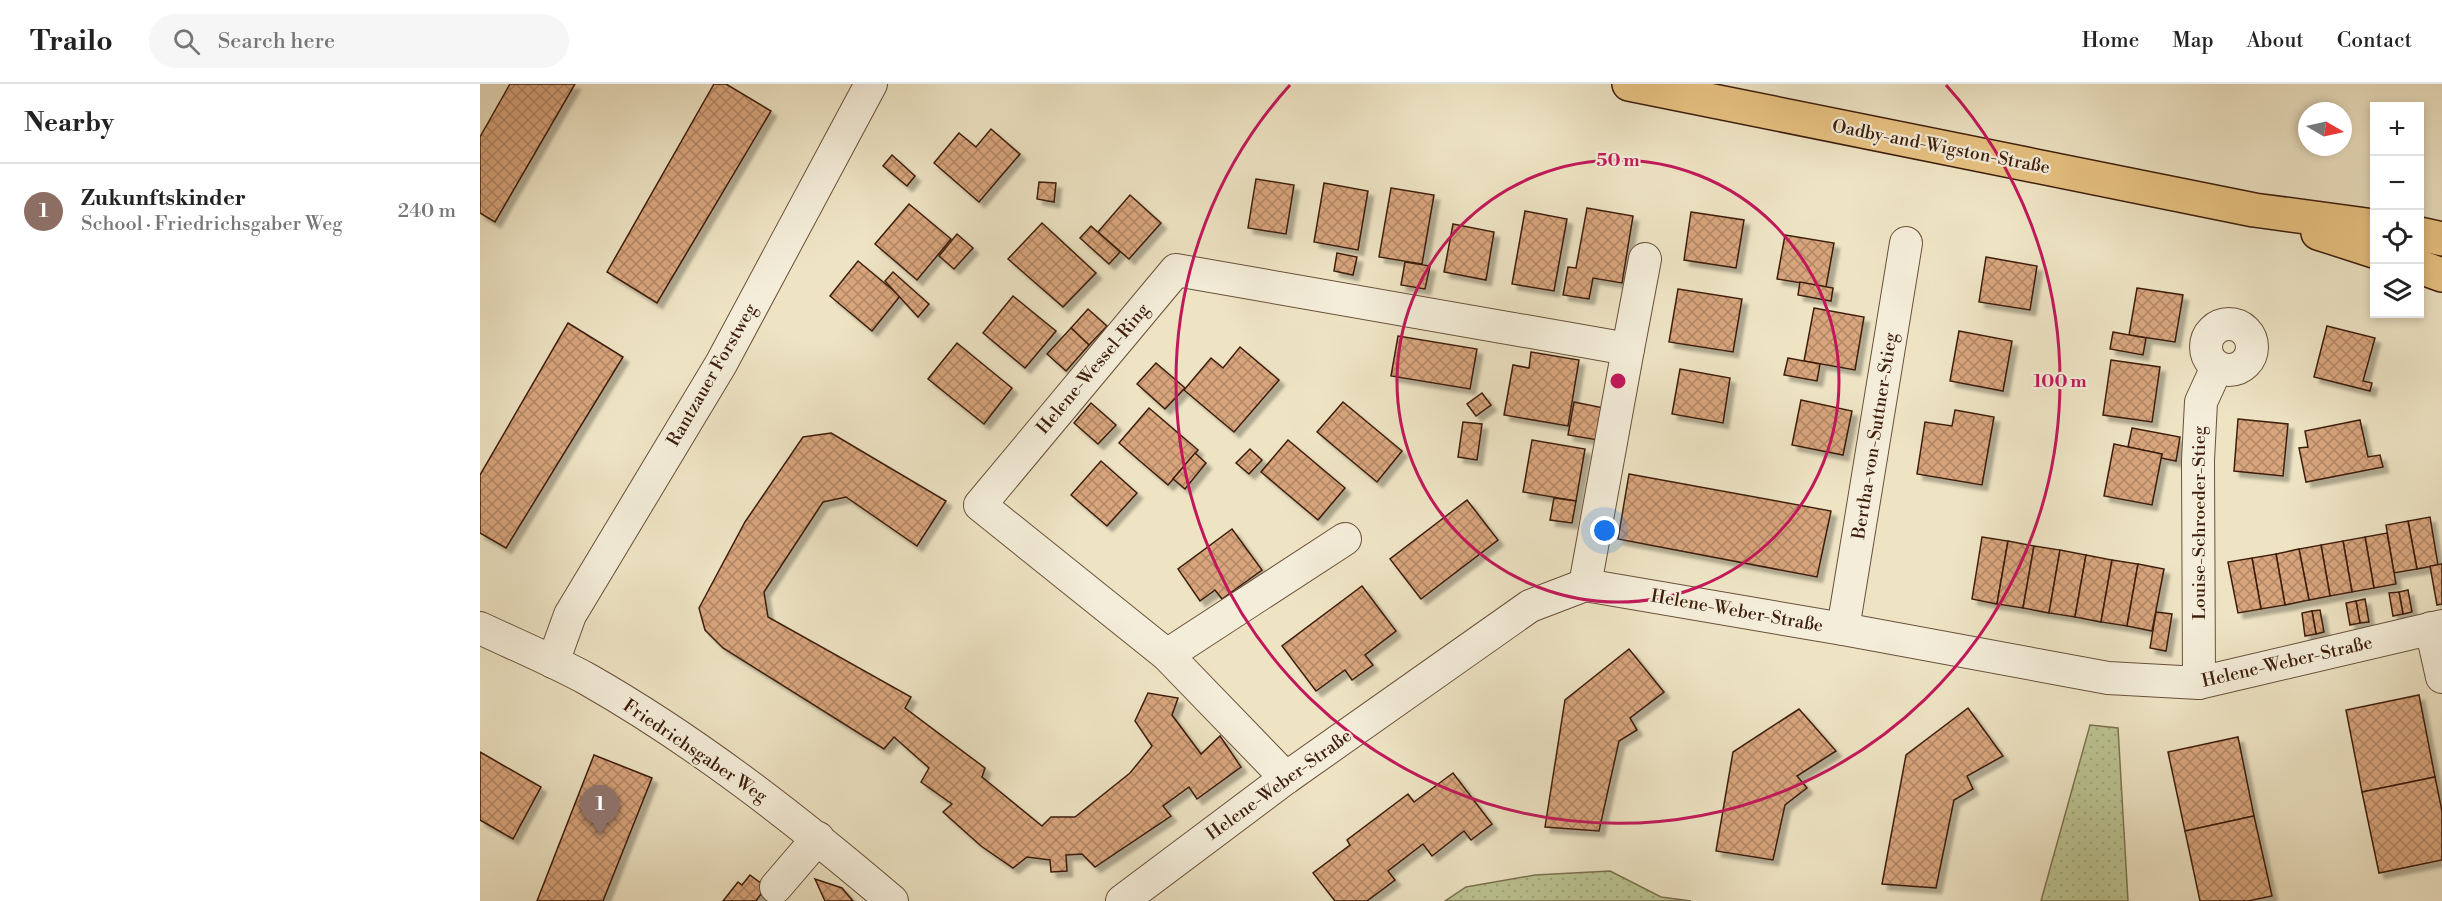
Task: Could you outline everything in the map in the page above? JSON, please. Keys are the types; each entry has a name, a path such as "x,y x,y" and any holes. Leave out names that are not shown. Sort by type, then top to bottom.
{"main road":[{"name":"Oadby-and-Wigston-Straße","path":"1629,84 2254,210 2370,225"},
{"name":"Oadby-and-Wigston-Straße","path":"2254,210 2370,251"},
{"path":"2424,235 2442,239"},
{"path":"2424,268 2442,275"}],"street":[{"name":"Rantzauer Forstweg","path":"553,662 570,615 721,364 870,85"},
{"name":"Bertha-von-Suttner-Stieg","path":"1843,629 1906,243"},
{"path":"1585,585 1645,259"},
{"name":"Helene-Wessel-Ring","path":"1286,778 1167,655 980,505 1176,270 1628,349"},
{"name":"Louise-Schroeder-Stieg","path":"2199,683 2201,402 2217,367"},
{"path":"1167,655 1346,539"},
{"name":"Helene-Weber-Straße","path":"1122,901 1286,778 1530,606 1585,585 1843,629 2108,678 2199,683 2437,627"},
{"path":"2437,627 2442,677"},
{"name":"Friedrichsgaber Weg","path":"480,628 588,680 687,742 818,838 892,901"},
{"path":"776,887 818,838"}],"green space":[{"path":"2090,725 2118,728 2128,901 2041,901"},
{"path":"1610,871 1661,897 1691,901 1445,901 1466,887 1535,875"}],"building":[{"path":"510,84 575,84 495,222 480,213 480,137"},
{"path":"714,84 726,84 771,111 657,303 607,272"},
{"path":"991,129 1020,154 979,202 934,163 959,133 976,147"},
{"path":"892,155 915,176 907,186 883,166"},
{"path":"1256,179 1294,185 1286,234 1248,228"},
{"path":"1039,182 1056,183 1054,202 1037,199"},
{"path":"1324,183 1368,191 1358,250 1314,242"},
{"path":"1391,188 1434,195 1422,264 1379,257"},
{"path":"1130,195 1161,223 1129,259 1098,232"},
{"path":"909,204 951,239 917,280 875,244"},
{"path":"1587,208 1633,216 1622,283 1593,278 1589,299 1563,295 1568,267 1576,268"},
{"path":"1525,211 1567,219 1554,291 1512,284"},
{"path":"1691,212 1744,220 1736,268 1684,260"},
{"path":"1042,223 1096,273 1063,307 1008,259"},
{"path":"1453,224 1494,232 1486,280 1444,272"},
{"path":"1091,226 1120,252 1109,264 1080,238"},
{"path":"957,234 973,248 954,269 939,256"},
{"path":"1785,235 1834,243 1826,287 1777,279"},
{"path":"1337,253 1357,257 1353,275 1334,271"},
{"path":"1986,257 2037,266 2030,310 1979,302"},
{"path":"858,261 900,296 872,331 830,296"},
{"path":"1405,262 1430,266 1425,289 1401,285"},
{"path":"893,272 929,304 918,317 885,281"},
{"path":"1800,282 1833,288 1831,301 1798,295"},
{"path":"2137,288 2183,295 2175,342 2129,335"},
{"path":"1678,289 1742,299 1733,352 1669,342"},
{"path":"1013,296 1056,331 1025,368 983,333"},
{"path":"1814,308 1864,317 1855,370 1804,361"},
{"path":"1088,309 1107,326 1089,345 1071,328"},
{"path":"568,323 623,357 506,548 480,533 480,475"},
{"path":"2327,326 2375,338 2363,381 2372,383 2370,391 2314,377"},
{"path":"1071,328 1089,345 1066,371 1047,354"},
{"path":"1959,331 2012,341 2003,391 1950,381"},
{"path":"2113,332 2146,338 2143,355 2110,349"},
{"path":"1398,336 1477,349 1470,389 1391,376"},
{"path":"957,343 1012,388 984,424 928,379"},
{"path":"1240,347 1279,380 1234,432 1184,390 1211,358 1223,368"},
{"path":"1531,352 1579,360 1568,426 1504,415 1513,365 1529,368"},
{"path":"1788,358 1820,364 1817,381 1784,375"},
{"path":"2111,360 2160,367 2152,422 2103,415"},
{"path":"1156,363 1185,388 1165,409 1137,384"},
{"path":"1680,369 1730,378 1723,423 1672,414"},
{"path":"1482,393 1491,405 1476,416 1467,404"},
{"path":"1801,400 1852,411 1843,455 1792,445"},
{"path":"1343,402 1402,451 1377,482 1317,432"},
{"path":"1574,402 1604,408 1598,440 1568,435"},
{"path":"1091,403 1116,425 1098,444 1074,423"},
{"path":"1149,408 1198,450 1168,485 1119,443"},
{"path":"1955,410 1994,417 1982,485 1917,474 1925,422 1952,426"},
{"path":"2238,419 2288,424 2283,476 2234,471"},
{"path":"2360,420 2368,457 2380,455 2383,467 2306,482 2299,448 2308,447 2305,431"},
{"path":"1463,422 1482,424 1477,460 1458,457"},
{"path":"2132,428 2180,437 2176,461 2161,458 2162,454 2128,447"},
{"path":"831,433 946,501 917,546 846,497 823,502 764,592 768,617 911,697 905,708 985,768 982,777 1042,826 1051,817 1075,817 1130,773 1152,746 1135,721 1148,693 1178,698 1172,715 1201,754 1220,736 1241,767 1197,799 1189,787 1163,806 1171,816 1095,867 1082,854 1066,855 1067,871 1051,872 1050,860 1027,857 1013,868 981,846 943,812 952,804 921,782 929,768 894,737 884,749 723,648 705,630 699,608 745,522 803,437"},
{"path":"1288,440 1345,488 1318,520 1261,472"},
{"path":"1532,440 1585,449 1576,501 1523,492"},
{"path":"2114,444 2162,454 2152,505 2104,496"},
{"path":"1250,449 1262,460 1249,474 1236,463"},
{"path":"1195,453 1206,463 1185,489 1173,479"},
{"path":"1101,461 1137,493 1107,526 1071,495"},
{"path":"1629,474 1831,511 1817,577 1618,539"},
{"path":"1554,498 1576,501 1572,523 1550,520"},
{"path":"1467,500 1498,540 1421,599 1390,559"},
{"path":"2430,517 2438,565 2417,569 2408,521"},
{"path":"2408,521 2417,569 2394,573 2386,525"},
{"path":"1232,529 1262,570 1222,599 1215,590 1200,601 1178,569"},
{"path":"2387,533 2396,584 2374,588 2365,537"},
{"path":"1982,537 2008,541 1997,604 1972,599"},
{"path":"2365,537 2374,588 2352,592 2343,541"},
{"path":"2008,541 2034,546 2023,608 1997,604"},
{"path":"2343,541 2352,592 2330,596 2321,545"},
{"path":"2321,545 2330,596 2309,600 2299,549"},
{"path":"2034,546 2060,550 2049,613 2023,608"},
{"path":"2299,549 2309,600 2285,605 2276,554"},
{"path":"2060,550 2086,555 2075,617 2049,613"},
{"path":"2276,554 2285,605 2261,609 2252,558"},
{"path":"2086,555 2112,560 2101,622 2075,617"},
{"path":"2252,558 2261,609 2238,613 2228,562"},
{"path":"2112,560 2138,564 2127,626 2101,622"},
{"path":"2138,564 2164,569 2152,631 2127,626"},
{"path":"2442,564 2442,604 2437,605 2430,566"},
{"path":"1362,586 1396,631 1365,655 1373,665 1352,680 1345,670 1316,691 1282,646"},
{"path":"2408,590 2412,612 2403,614 2399,592"},
{"path":"2399,592 2403,614 2393,616 2389,593"},
{"path":"2365,599 2369,622 2360,623 2356,601"},
{"path":"2356,601 2360,623 2350,625 2346,603"},
{"path":"2320,610 2324,632 2316,634 2312,611"},
{"path":"2312,611 2316,634 2305,636 2302,613"},
{"path":"2156,612 2172,614 2166,651 2150,648"},
{"path":"1629,649 1664,692 1630,718 1637,730 1619,741 1599,831 1545,827 1565,700"},
{"path":"2419,695 2435,777 2362,792 2346,710"},
{"path":"1968,708 2003,756 1967,776 1973,789 1954,800 1936,888 1882,884 1906,755"},
{"path":"1799,709 1836,751 1797,776 1807,788 1785,805 1773,860 1716,851 1733,752"},
{"path":"2238,737 2254,816 2185,831 2168,752"},
{"path":"480,752 541,787 513,839 480,820"},
{"path":"594,755 652,778 603,901 537,901"},
{"path":"1453,773 1492,824 1471,840 1464,831 1432,856 1423,844 1388,871 1395,880 1367,901 1335,901 1313,873 1350,845 1347,840 1408,794 1414,802"},
{"path":"2435,777 2442,811 2442,860 2379,873 2362,792"},
{"path":"2254,816 2272,896 2248,901 2200,901 2185,831"},
{"path":"750,875 766,887 756,901 723,901 738,882 742,885"},
{"path":"815,879 842,888 853,901 825,901"}],"place":[{"name":"Zukunftskinder","path":"600,835"}]}
